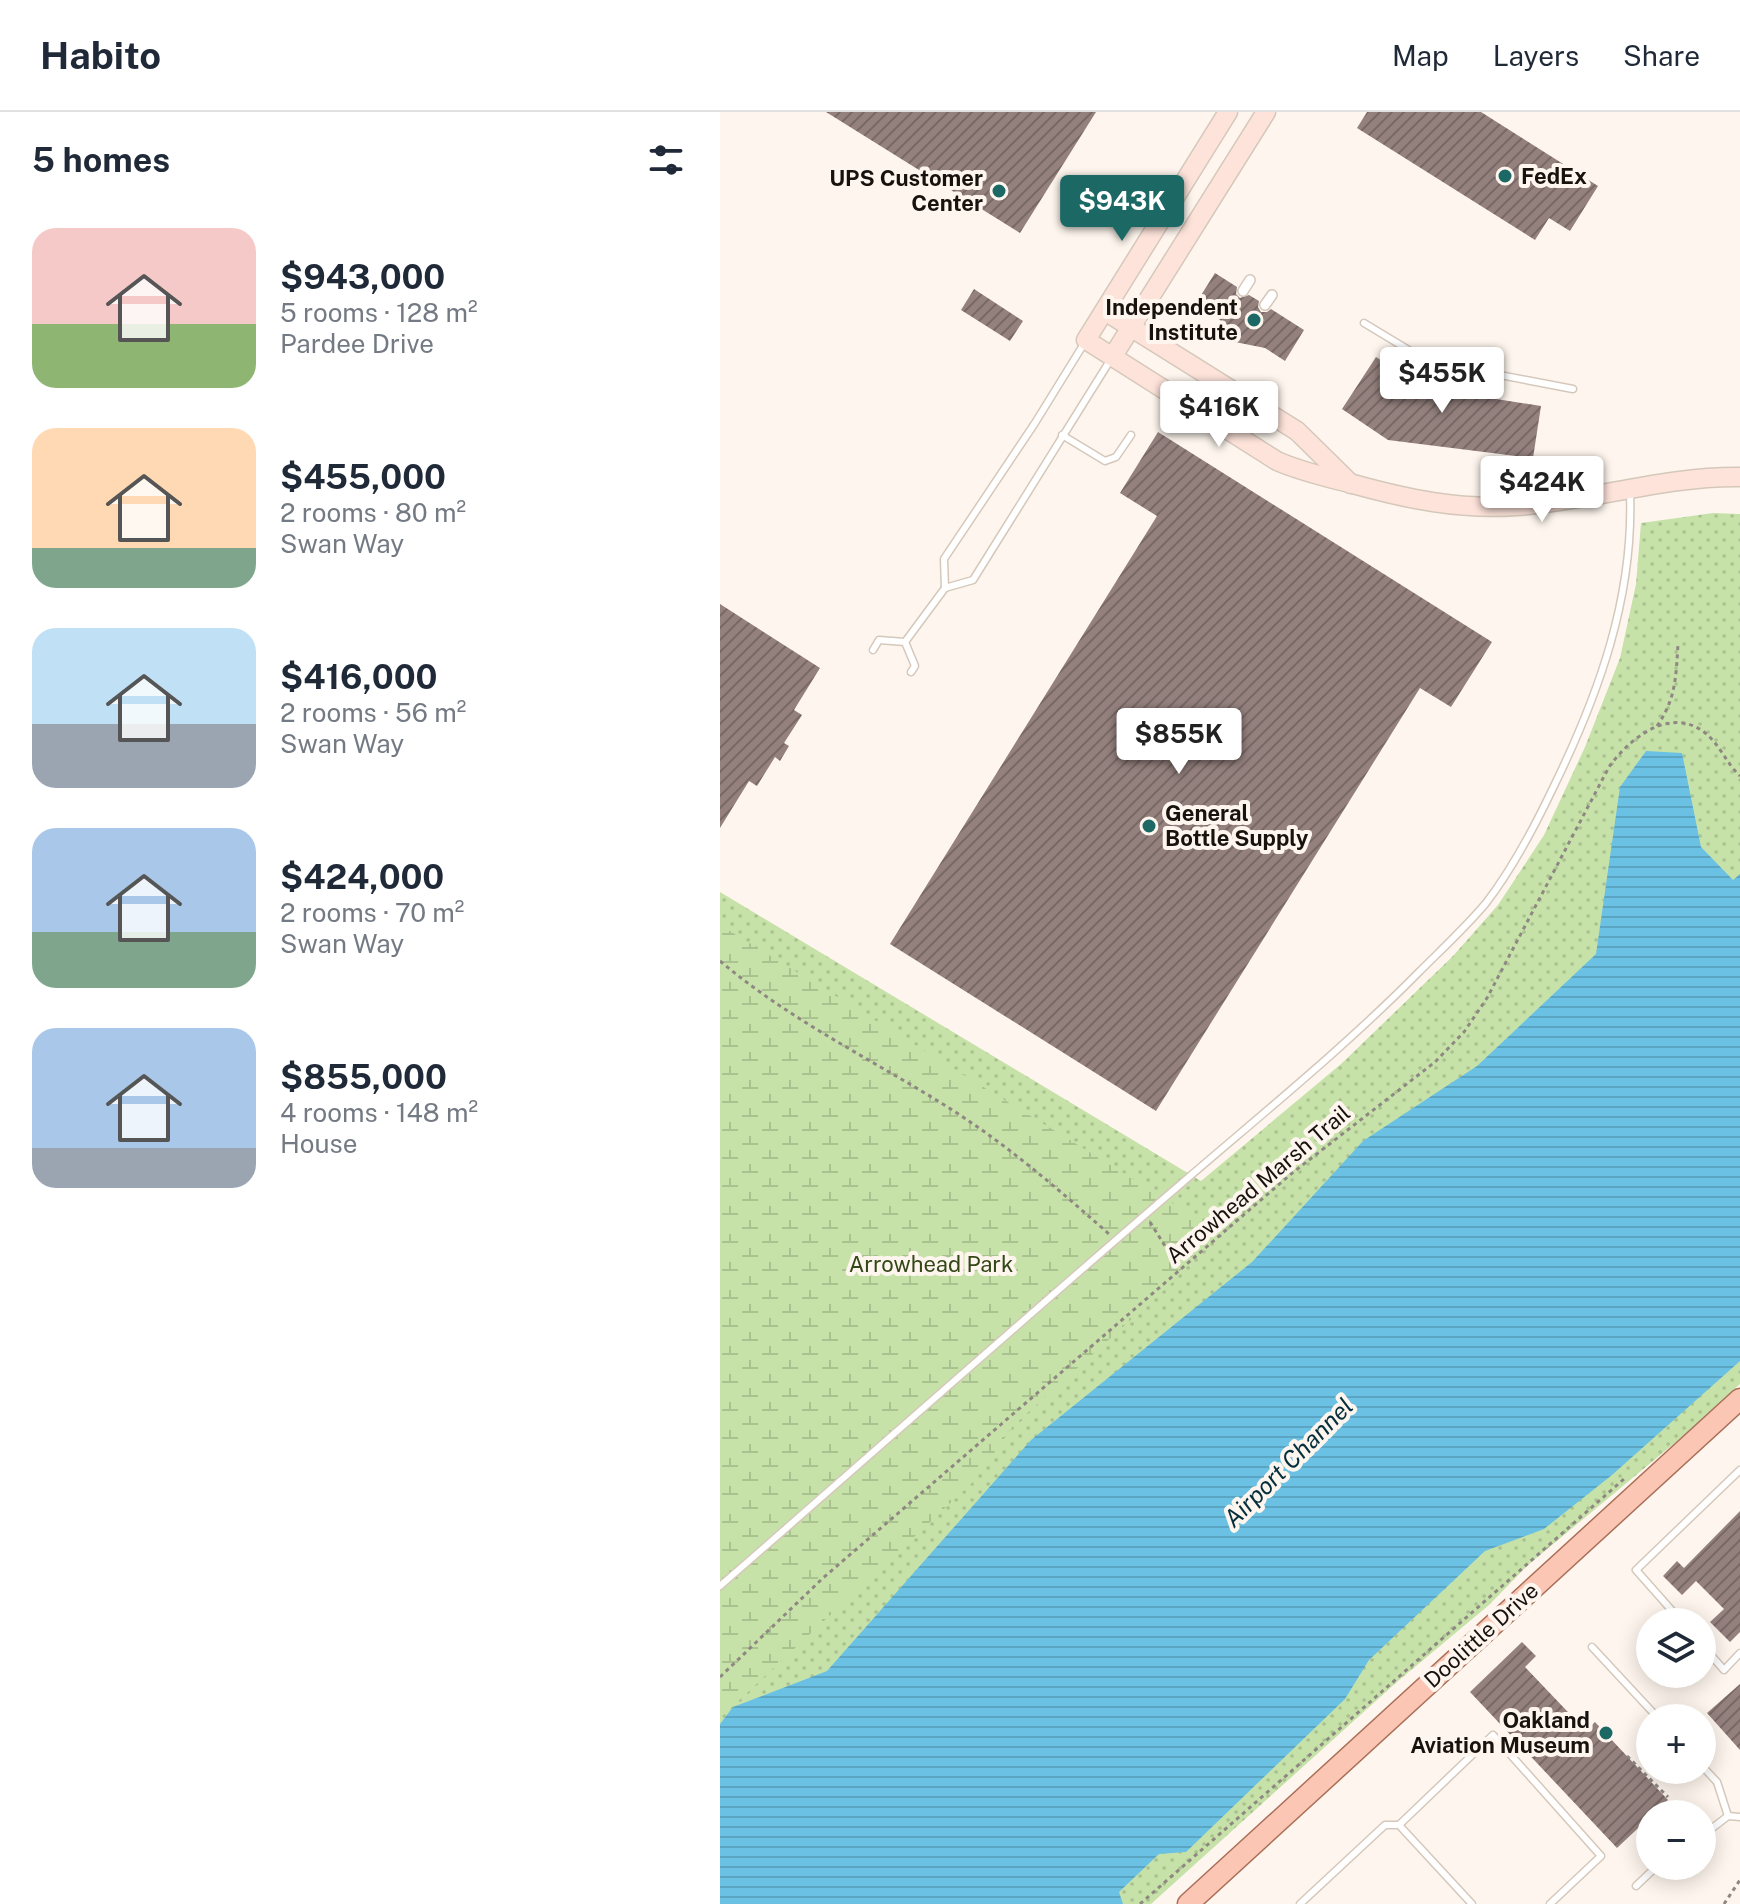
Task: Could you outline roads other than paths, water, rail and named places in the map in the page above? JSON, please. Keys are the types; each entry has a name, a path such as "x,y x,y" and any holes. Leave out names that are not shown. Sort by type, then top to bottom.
{"main road":[{"path":"1228,112 1086,340 1277,461 1305,473 1437,504 1517,506 1670,480 1740,477"},
{"path":"1113,356 1266,112"},
{"path":"1105,311 1297,431 1351,484"},
{"name":"Doolittle Drive","path":"1188,1904 1740,1399"}],"street":[{"path":"1243,291 1250,280"},
{"path":"1265,305 1272,295"}],"lane":[{"path":"1364,323 1427,361 1573,389"},
{"path":"945,588 944,559 1086,340"},
{"path":"905,642 945,588 973,580 1113,356"},
{"path":"1062,435 1105,461 1116,457 1131,435"},
{"path":"720,1586 1325,1061 1386,1005 1486,903 1518,856 1573,748 1612,646 1630,556 1630,488"},
{"path":"873,650 879,640 905,642"},
{"path":"905,642 915,666 911,672"},
{"path":"1670,1608 1636,1570 1740,1470"},
{"path":"1592,1647 1645,1704"},
{"path":"1716,1661 1724,1670 1740,1653"},
{"path":"1300,1904 1385,1825 1399,1825 1493,1735 1601,1856 1550,1904"},
{"path":"1716,1781 1728,1816"},
{"path":"1716,1825 1728,1816 1740,1817"},
{"path":"1399,1825 1472,1904"},
{"path":"1636,1886 1642,1880"}],"water":[{"name":"Airport Channel","path":"1646,751 1682,753 1701,847 1733,880 1740,874 1740,1361 1612,1475 1544,1529 1485,1551 1369,1660 1345,1699 1186,1852 1159,1854 1119,1892 1123,1904 720,1904 720,1724 733,1707 827,1671 1031,1440 1252,1262 1363,1141 1477,1066 1596,954 1620,787"}],"place":[{"name":"FedEx","path":"1505,176"},
{"name":"UPS Customer Center","path":"999,191"},
{"name":"Independent Institute","path":"1254,320"},
{"name":"General Bottle Supply","path":"1149,826"},
{"name":"Oakland Aviation Museum","path":"1606,1733"}],"park label":[{"name":"Arrowhead Park","path":"931,1264"}]}
